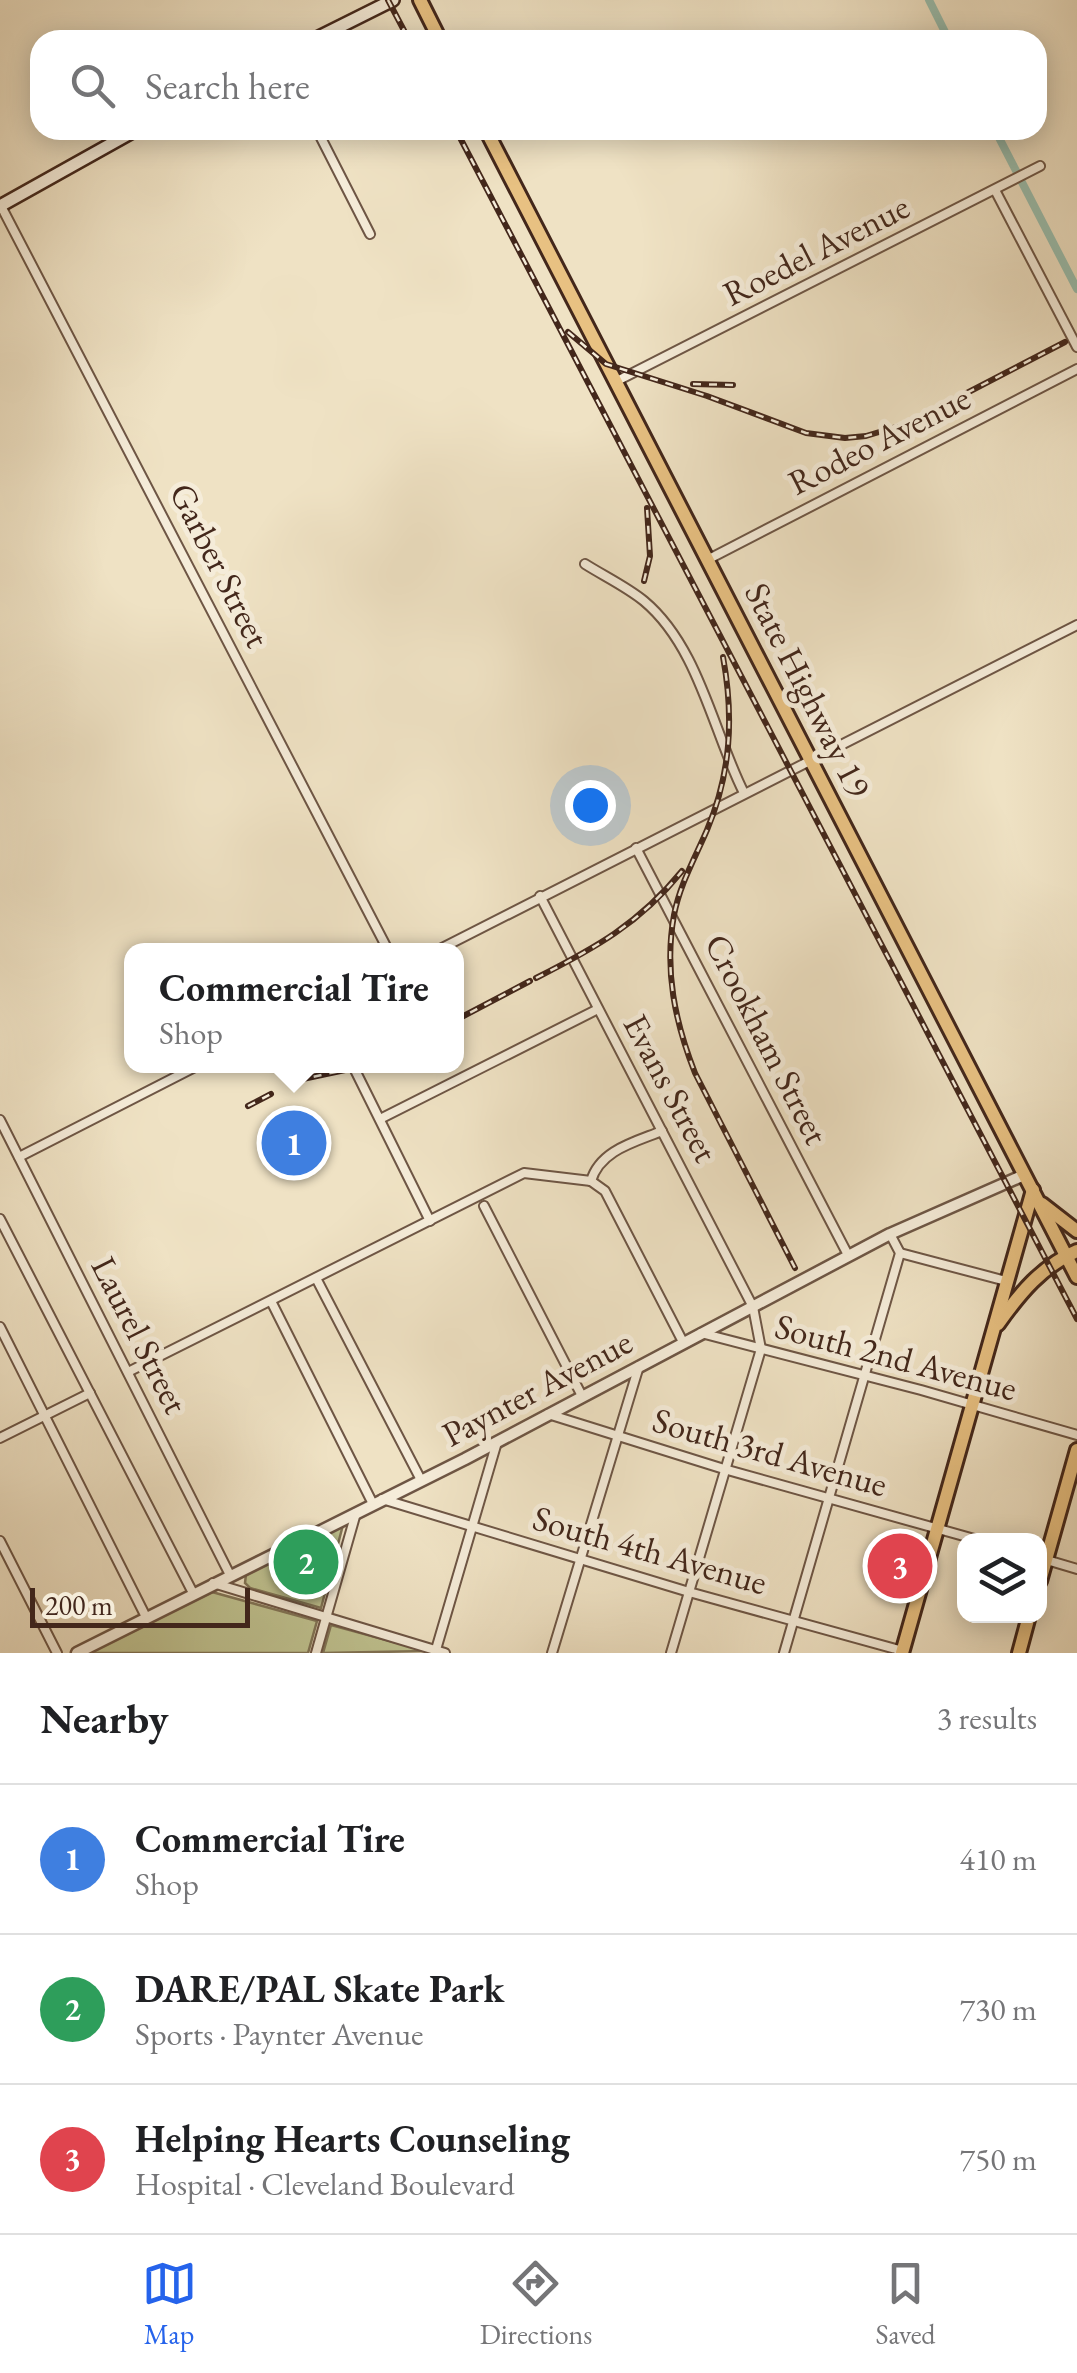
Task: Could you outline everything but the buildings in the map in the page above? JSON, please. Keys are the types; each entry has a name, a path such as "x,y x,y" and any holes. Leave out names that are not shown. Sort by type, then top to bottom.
{"main road":[{"path":"333,30 393,0"},
{"path":"420,0 435,30"},
{"path":"1,206 118,140"},
{"name":"State Highway 19","path":"491,140 1024,1175 1072,1253 1077,1277"},
{"path":"902,1652 1006,1282 1036,1197 1077,1232"},
{"path":"994,1330 1030,1284 1072,1253"},
{"path":"1047,1543 1077,1450"},
{"path":"1018,1653 1028,1623"}],"street":[{"path":"322,140 370,234"},
{"name":"Roedel Avenue","path":"615,382 1040,166"},
{"path":"995,190 1077,346"},
{"name":"Garber Street","path":"1,206 384,943"},
{"name":"Rodeo Avenue","path":"707,560 1077,369"},
{"path":"585,564 643,600 662,619 690,665 744,794"},
{"path":"451,943 1074,626 1077,638"},
{"name":"Crookham Street","path":"636,848 848,1256"},
{"name":"Evans Street","path":"540,896 753,1306 761,1349"},
{"path":"380,1119 598,1009"},
{"path":"20,1157 184,1073"},
{"path":"357,1073 430,1220"},
{"name":"Laurel Street","path":"0,1120 230,1575"},
{"path":"591,1181 594,1168 615,1150 662,1132"},
{"path":"128,1372 524,1174 591,1181 605,1192 683,1342"},
{"name":"Paynter Avenue","path":"77,1653 497,1441 890,1234 1024,1175"},
{"path":"484,1206 582,1396"},
{"path":"0,1219 194,1594"},
{"path":"784,1653 900,1253 890,1234"},
{"path":"900,1253 1006,1282"},
{"path":"316,1278 421,1480"},
{"path":"272,1300 377,1502"},
{"path":"0,1327 146,1616"},
{"name":"South 2nd Avenue","path":"701,1333 864,1374 1077,1435"},
{"path":"671,1653 761,1349"},
{"path":"552,1653 639,1365"},
{"path":"0,1438 90,1392"},
{"name":"South 3rd Avenue","path":"548,1414 724,1469 957,1534"},
{"path":"214,1584 438,1652 497,1441"},
{"name":"South 4th Avenue","path":"377,1502 902,1652"},
{"path":"316,1653 356,1512"},
{"path":"0,1541 57,1653"},
{"path":"1047,1560 1077,1569"}],"green space":[{"path":"343,1525 321,1608 250,1588 245,1583 246,1574"},
{"path":"212,1592 317,1621 308,1653 89,1653"},
{"path":"331,1625 427,1651 323,1653"}],"waterway":[{"path":"929,0 944,30"},
{"path":"1000,140 1077,289"}],"railway":[{"path":"388,0 404,30"},
{"path":"461,140 1077,1319"},
{"path":"568,332 606,364 806,433 845,438 909,423 1065,342"},
{"path":"693,384 733,385"},
{"path":"644,581 650,556 647,508"},
{"path":"723,657 729,701 726,766 715,809 674,915 670,956 673,996 695,1073 795,1268"},
{"path":"536,978 615,933 649,906 682,871"},
{"path":"464,1016 530,981"},
{"path":"298,1080 331,1073"},
{"path":"248,1106 271,1094"}],"place":[{"name":"Commercial Tire","path":"294,1143"},
{"name":"DARE/PAL Skate Park","path":"306,1562"},
{"name":"Helping Hearts Counseling","path":"900,1566"}]}
